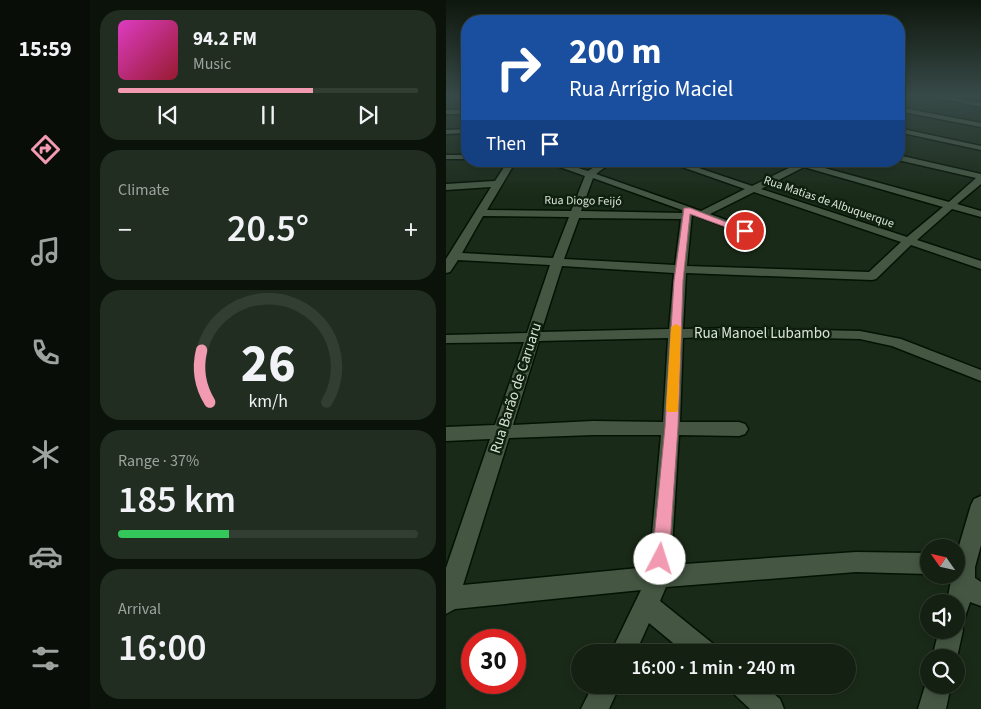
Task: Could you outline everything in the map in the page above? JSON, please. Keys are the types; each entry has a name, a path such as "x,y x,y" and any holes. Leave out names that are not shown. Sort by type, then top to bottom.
{"street":[{"path":"446,132 461,131"},
{"path":"905,132 981,148"},
{"path":"446,157 461,157"},
{"path":"905,159 981,178"},
{"path":"446,269 508,167"},
{"path":"567,167 691,213 757,235"},
{"path":"590,174 600,167"},
{"name":"Rua Matias de Albuquerque","path":"687,167 981,265"},
{"path":"691,213 753,189 798,167"},
{"path":"819,167 981,214"},
{"name":"Rua Barão de Caruaru","path":"447,599 558,260 590,174"},
{"path":"455,256 558,260 680,269 872,276 981,178"},
{"path":"446,187 496,184"},
{"name":"Rua Diogo Feijó","path":"480,213 691,213"},
{"path":"627,644 659,577 671,427 680,269 691,213"},
{"name":"Rua Manoel Lubambo","path":"446,339 739,332 860,335 896,342 981,376"},
{"path":"446,434 671,427 740,429"},
{"path":"961,594 981,505"},
{"path":"447,599 659,577 856,562 920,564"},
{"path":"646,605 694,644"},
{"path":"595,709 602,694"},
{"path":"753,694 770,709"},
{"path":"932,709 936,694"}],"slow traffic":[{"path":"672,409 676,327"}],"route":[{"path":"660,559 671,427 679,281 687,210 745,231"}]}
